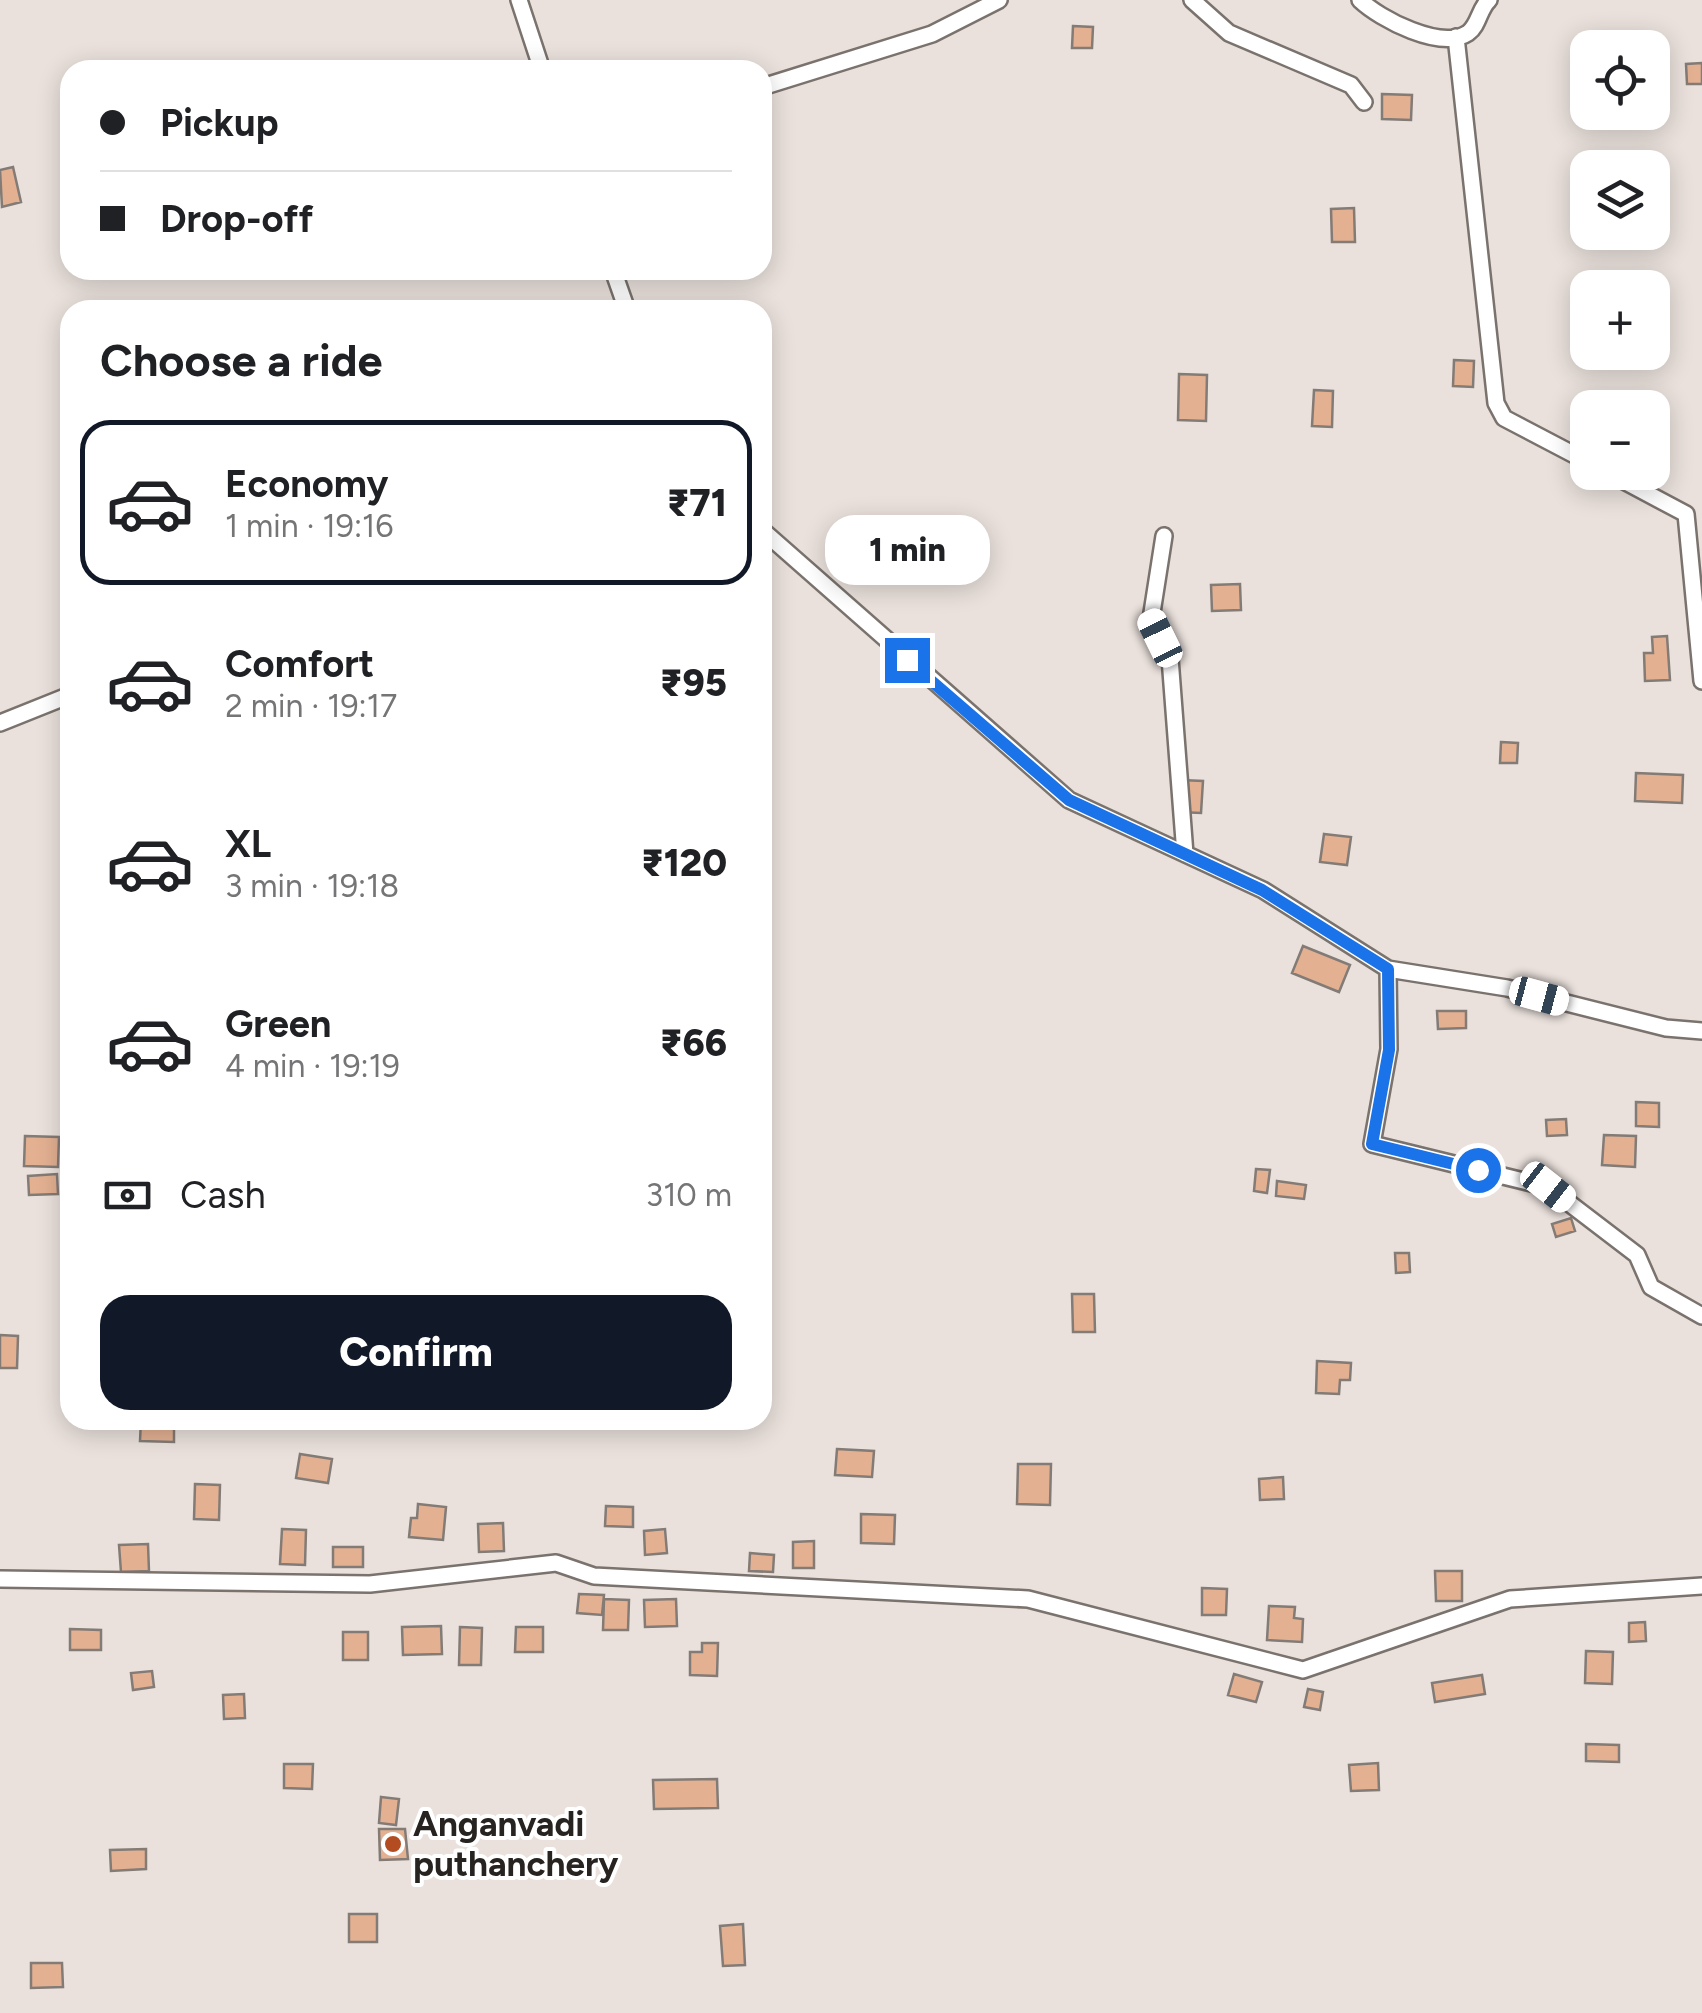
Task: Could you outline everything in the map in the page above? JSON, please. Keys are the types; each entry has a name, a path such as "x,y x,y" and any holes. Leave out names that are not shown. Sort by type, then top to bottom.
{"street":[{"path":"519,0 539,60"},
{"path":"772,85 932,34 999,0"},
{"path":"1192,0 1228,33 1351,85 1364,102"},
{"path":"1360,0 1393,24 1456,37 1467,34 1475,25 1488,0"},
{"path":"1456,37 1496,403 1504,418 1570,453"},
{"path":"1641,490 1686,514 1702,681"},
{"path":"1164,536 1151,619 1170,658 1185,854"},
{"path":"772,539 1069,800 1262,890 1388,969 1507,988 1666,1028 1702,1032"},
{"path":"0,723 60,699"},
{"path":"1388,969 1389,1050 1372,1144 1548,1187 1637,1255 1651,1287 1702,1316"},
{"path":"0,1579 370,1584 556,1563 594,1576 1028,1599 1303,1670 1510,1599 1702,1586"}],"building":[{"path":"1073,26 1093,27 1092,48 1072,48"},
{"path":"1702,63 1702,84 1687,84 1686,64"},
{"path":"1382,94 1412,95 1411,120 1382,119"},
{"path":"13,167 21,202 2,207 0,170"},
{"path":"1354,208 1355,242 1332,242 1331,209"},
{"path":"1454,360 1474,361 1473,387 1453,386"},
{"path":"1179,374 1207,375 1206,421 1178,420"},
{"path":"1314,390 1333,391 1332,427 1312,426"},
{"path":"887,551 888,577 865,578 863,552"},
{"path":"1240,584 1241,610 1212,611 1211,585"},
{"path":"1667,636 1670,680 1645,681 1644,653 1653,653 1652,637"},
{"path":"1501,742 1518,743 1517,763 1500,763"},
{"path":"1636,773 1683,775 1682,803 1635,801"},
{"path":"1181,780 1203,781 1201,813 1179,812"},
{"path":"1324,834 1351,837 1347,865 1320,862"},
{"path":"1303,946 1350,965 1339,992 1292,973"},
{"path":"1437,1011 1466,1011 1466,1028 1438,1029"},
{"path":"1636,1102 1659,1103 1659,1127 1636,1126"},
{"path":"1566,1119 1567,1135 1547,1136 1546,1120"},
{"path":"1604,1135 1636,1136 1635,1167 1602,1165"},
{"path":"25,1136 59,1137 58,1167 24,1166"},
{"path":"1256,1169 1270,1170 1267,1193 1254,1191"},
{"path":"57,1174 58,1194 29,1195 28,1176"},
{"path":"1277,1181 1306,1185 1304,1199 1276,1196"},
{"path":"1571,1218 1575,1231 1556,1237 1552,1224"},
{"path":"1395,1253 1409,1253 1410,1272 1396,1273"},
{"path":"1072,1294 1094,1294 1095,1332 1073,1332"},
{"path":"0,1335 18,1336 17,1368 0,1368"},
{"path":"1317,1361 1351,1363 1350,1380 1340,1380 1339,1394 1316,1393"},
{"path":"141,1430 174,1430 174,1442 140,1441"},
{"path":"837,1449 874,1451 872,1477 835,1475"},
{"path":"300,1454 332,1459 328,1483 296,1478"},
{"path":"1018,1464 1051,1464 1050,1505 1017,1504"},
{"path":"1283,1477 1284,1499 1260,1500 1259,1479"},
{"path":"195,1484 220,1485 219,1520 194,1519"},
{"path":"418,1504 446,1507 443,1540 409,1537 411,1518 417,1518"},
{"path":"606,1506 633,1507 633,1527 605,1526"},
{"path":"861,1514 895,1515 894,1544 861,1543"},
{"path":"503,1523 504,1551 479,1552 478,1524"},
{"path":"282,1529 306,1530 305,1565 280,1564"},
{"path":"665,1529 667,1553 645,1555 644,1531"},
{"path":"814,1541 814,1568 793,1568 793,1542"},
{"path":"148,1544 149,1571 121,1572 119,1545"},
{"path":"333,1547 363,1547 363,1567 333,1567"},
{"path":"750,1553 774,1555 773,1572 749,1571"},
{"path":"1435,1571 1462,1571 1462,1601 1436,1601"},
{"path":"1202,1588 1227,1589 1226,1615 1202,1615"},
{"path":"579,1594 604,1595 602,1615 577,1613"},
{"path":"604,1599 629,1600 628,1630 603,1630"},
{"path":"676,1599 677,1626 645,1627 644,1600"},
{"path":"1269,1606 1295,1607 1294,1618 1303,1619 1302,1642 1267,1640"},
{"path":"1645,1622 1646,1641 1629,1642 1629,1623"},
{"path":"441,1626 442,1654 403,1655 402,1627"},
{"path":"460,1627 482,1628 481,1665 459,1665"},
{"path":"516,1627 543,1627 543,1652 515,1652"},
{"path":"70,1629 101,1630 101,1650 70,1650"},
{"path":"343,1632 368,1632 368,1660 343,1660"},
{"path":"702,1643 718,1643 717,1676 690,1675 690,1652 702,1652"},
{"path":"1586,1651 1613,1652 1612,1684 1585,1683"},
{"path":"152,1671 154,1687 133,1690 131,1673"},
{"path":"1234,1674 1262,1682 1256,1702 1228,1695"},
{"path":"1482,1675 1485,1694 1435,1702 1432,1683"},
{"path":"1308,1689 1323,1692 1320,1710 1304,1707"},
{"path":"244,1694 245,1718 224,1719 223,1695"},
{"path":"1586,1744 1619,1745 1619,1762 1586,1761"},
{"path":"1378,1763 1379,1790 1351,1791 1349,1765"},
{"path":"284,1764 313,1764 312,1789 284,1788"},
{"path":"717,1779 718,1808 654,1809 653,1780"},
{"path":"381,1797 399,1799 396,1825 379,1823"},
{"name":"Anganvadi puthanchery","path":"379,1829 405,1829 408,1859 380,1860"},
{"path":"146,1849 146,1869 111,1871 110,1850"},
{"path":"349,1914 377,1914 377,1942 349,1942"},
{"path":"743,1924 745,1965 723,1966 720,1926"},
{"path":"31,1963 62,1963 63,1987 31,1988"}],"place":[{"name":"Anganvadi puthanchery","path":"393,1844"}],"route":[{"path":"907,660 1069,800 1262,890 1388,969 1389,1050 1372,1144 1478,1170"}]}
